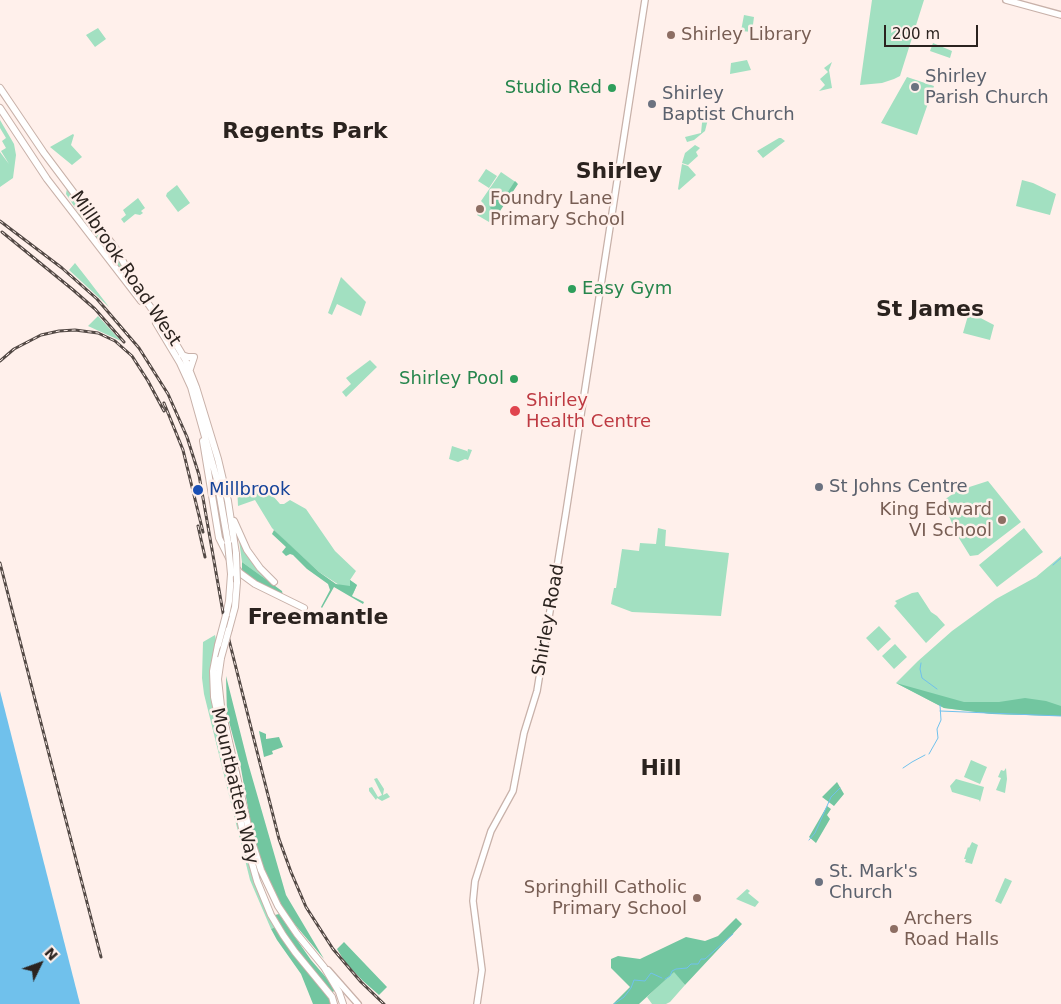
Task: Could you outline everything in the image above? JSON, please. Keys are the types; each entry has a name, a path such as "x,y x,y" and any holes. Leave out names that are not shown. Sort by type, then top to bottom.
{"highway":[{"name":"Millbrook Road West","path":"0,88 44,153 116,249 140,292 182,355 194,357 190,370 218,459 228,501"},
{"name":"Millbrook Road West","path":"0,108 47,179 133,290 171,346 191,388 200,417 217,480 228,543"},
{"path":"200,417 219,538 225,553 236,569 248,580 304,608"},
{"path":"228,501 237,529 247,550 260,568 274,582"},
{"name":"Mountbatten Way","path":"228,501 236,554 237,582 235,607 221,658 218,680 221,706 256,856 278,906 297,934 324,967"},
{"name":"Mountbatten Way","path":"228,543 231,574 226,615 213,671 214,697 242,828 256,881 271,915 295,952 332,996 336,1004"},
{"path":"324,967 339,992 343,1004"}],"main road":[{"name":"Shirley Road","path":"477,1004 482,970 473,901 475,882 491,831 513,791 524,733 537,691 563,535 645,0"},
{"path":"1006,0 1061,15"},
{"name":"Mountbatten Way","path":"324,967 358,1004"}],"green space":[{"path":"872,0 924,0 900,76 882,83 860,85"},
{"path":"744,15 754,17 752,32 741,31"},
{"path":"98,28 106,39 95,47 86,35"},
{"path":"933,43 952,51 950,58 930,51"},
{"path":"747,60 751,70 730,74 731,63"},
{"path":"832,62 829,70 832,88 819,91 825,85 820,79 828,72 824,68"},
{"path":"907,77 934,86 917,135 881,123"},
{"path":"703,113 707,114 708,119 705,131 694,140 687,142 685,137 701,133"},
{"path":"0,120 14,144 16,155 13,178 0,187 0,152 9,164 1,151 6,148 2,141 6,138 0,128"},
{"path":"73,134 71,145 82,157 72,165 50,147"},
{"path":"779,138 785,141 763,158 757,151"},
{"path":"695,145 700,148 696,152 698,156 688,165 682,163 685,153"},
{"path":"682,164 688,166 696,175 679,190 678,189"},
{"path":"486,169 497,176 489,188 478,181"},
{"path":"501,172 517,183 504,203 496,199 491,208 496,212 489,222 477,215 484,204 481,201"},
{"path":"1022,180 1056,194 1050,215 1016,206"},
{"path":"515,181 518,184 498,214 490,208 496,198 502,201"},
{"path":"177,185 190,203 178,212 166,196"},
{"path":"67,188 106,237 131,283 78,214 66,194"},
{"path":"138,198 145,208 141,211 143,213 140,215 135,214 124,223 121,219 126,215 123,210"},
{"path":"75,263 86,277 109,307 69,270"},
{"path":"341,277 366,302 361,316 337,304 332,315 328,313"},
{"path":"969,312 994,325 990,340 963,333"},
{"path":"98,316 121,341 88,326"},
{"path":"370,360 377,367 346,397 342,392 351,384 346,378"},
{"path":"452,446 467,451 467,453 468,449 472,450 468,460 465,459 458,462 449,459"},
{"path":"988,481 1021,522 978,555 970,556 957,535 944,500 957,491"},
{"path":"237,484 259,485 267,489 280,504 290,500 306,509 335,551 356,571 350,580 357,585 353,594 319,572 285,541 272,528 255,500 238,506"},
{"path":"658,528 666,530 665,546 729,553 721,616 632,612 611,604 614,588 616,588 622,549 639,551 640,543 656,544"},
{"path":"1024,528 1043,552 997,587 979,565"},
{"path":"274,530 319,572 336,584 350,586 350,580 357,585 352,596 364,602 363,604 334,587 322,608 330,590 328,584 307,569 293,555 286,556 282,552 286,547 272,534"},
{"path":"239,540 263,575 276,587 242,562"},
{"path":"1061,556 1061,716 992,714 944,708 896,683 952,631 996,599 1036,577"},
{"path":"242,562 282,591 283,596 242,572"},
{"path":"918,592 931,612 945,625 926,643 894,606 897,603 895,601"},
{"path":"879,626 891,639 878,651 866,638"},
{"path":"215,635 216,640 210,684 213,710 244,847 253,879 275,927 271,929 250,880 204,694 202,678 203,642"},
{"path":"895,644 907,657 894,669 882,656"},
{"path":"226,676 248,763 286,895 324,959 286,914 264,871 252,831 240,763 227,714"},
{"path":"896,683 964,702 999,702 1025,698 1046,701 1061,706 1061,716 992,714 944,708"},
{"path":"259,731 266,734 266,739 279,737 283,747 272,751 273,754 264,757"},
{"path":"971,760 987,767 980,784 964,777"},
{"path":"1006,768 1005,793 996,790 1001,778 998,777 1001,770 1004,771"},
{"path":"377,778 384,789 383,795 387,793 390,797 382,801 377,798 376,800 369,791 369,788 372,787 378,797 382,795 374,779"},
{"path":"956,779 984,787 980,802 979,800 952,792 950,786"},
{"path":"837,782 844,794 834,806 822,797"},
{"path":"827,806 831,809 827,815 830,819 816,843 809,837"},
{"path":"972,842 978,845 972,864 965,862 966,859 964,859"},
{"path":"1005,878 1012,881 1001,904 995,901"},
{"path":"747,889 750,891 748,893 759,902 755,907 736,899"},
{"path":"279,914 311,960 336,989 332,993 285,933 275,915"},
{"path":"736,918 742,924 685,985 674,972 639,1004 613,1004 630,987 611,968 611,959 618,956 640,959 686,937 705,941 718,936"},
{"path":"275,927 330,998 332,1004 313,1004 301,974 271,929"},
{"path":"344,942 387,987 379,995 345,962 337,949"},
{"path":"674,971 685,985 670,1002 666,1004 652,1004 647,997"}],"water":[{"path":"0,691 80,1004 0,1004"}],"waterway":[{"path":"1053,565 1061,558"},
{"path":"921,663 922,678 937,689"},
{"path":"929,754 938,738 937,729 941,720 940,705"},
{"path":"940,711 1061,716"},
{"path":"903,768 925,755"},
{"path":"809,840 815,833 831,797 840,788"},
{"path":"665,979 676,969 687,968 691,964 698,964 701,959 705,959 733,934"},
{"path":"614,1004 624,997 634,980 645,981 651,973 662,978"}],"railway":[{"path":"0,221 62,268 97,299 139,348 168,394 187,437 199,475 225,624 279,839 306,907 333,949 361,982 384,1004"},
{"path":"2,232 95,309 124,342"},
{"path":"0,361 14,349 41,335 75,330 98,333 115,341 132,356 164,411"},
{"path":"164,403 183,450 203,532"},
{"path":"198,526 205,557"},
{"path":"0,563 101,957"}],"place":[{"name":"Shirley Library","path":"671,35"},
{"name":"Shirley Parish Church","path":"915,87"},
{"name":"Studio Red","path":"612,88"},
{"name":"Shirley Baptist Church","path":"652,104"},
{"name":"Foundry Lane Primary School","path":"480,209"},
{"name":"Easy Gym","path":"572,289"},
{"name":"Shirley Pool","path":"514,379"},
{"name":"Shirley Health Centre","path":"515,411"},
{"name":"St Johns Centre","path":"819,487"},
{"name":"Millbrook","path":"198,490"},
{"name":"King Edward VI School","path":"1002,520"},
{"name":"St. Mark's Church","path":"819,882"},
{"name":"Springhill Catholic Primary School","path":"697,898"},
{"name":"Archers Road Halls","path":"894,929"}],"district":[{"name":"Regents Park","path":"305,132"},
{"name":"Shirley","path":"619,172"},
{"name":"St James","path":"930,310"},
{"name":"Freemantle","path":"318,618"},
{"name":"Hill","path":"661,769"}]}
